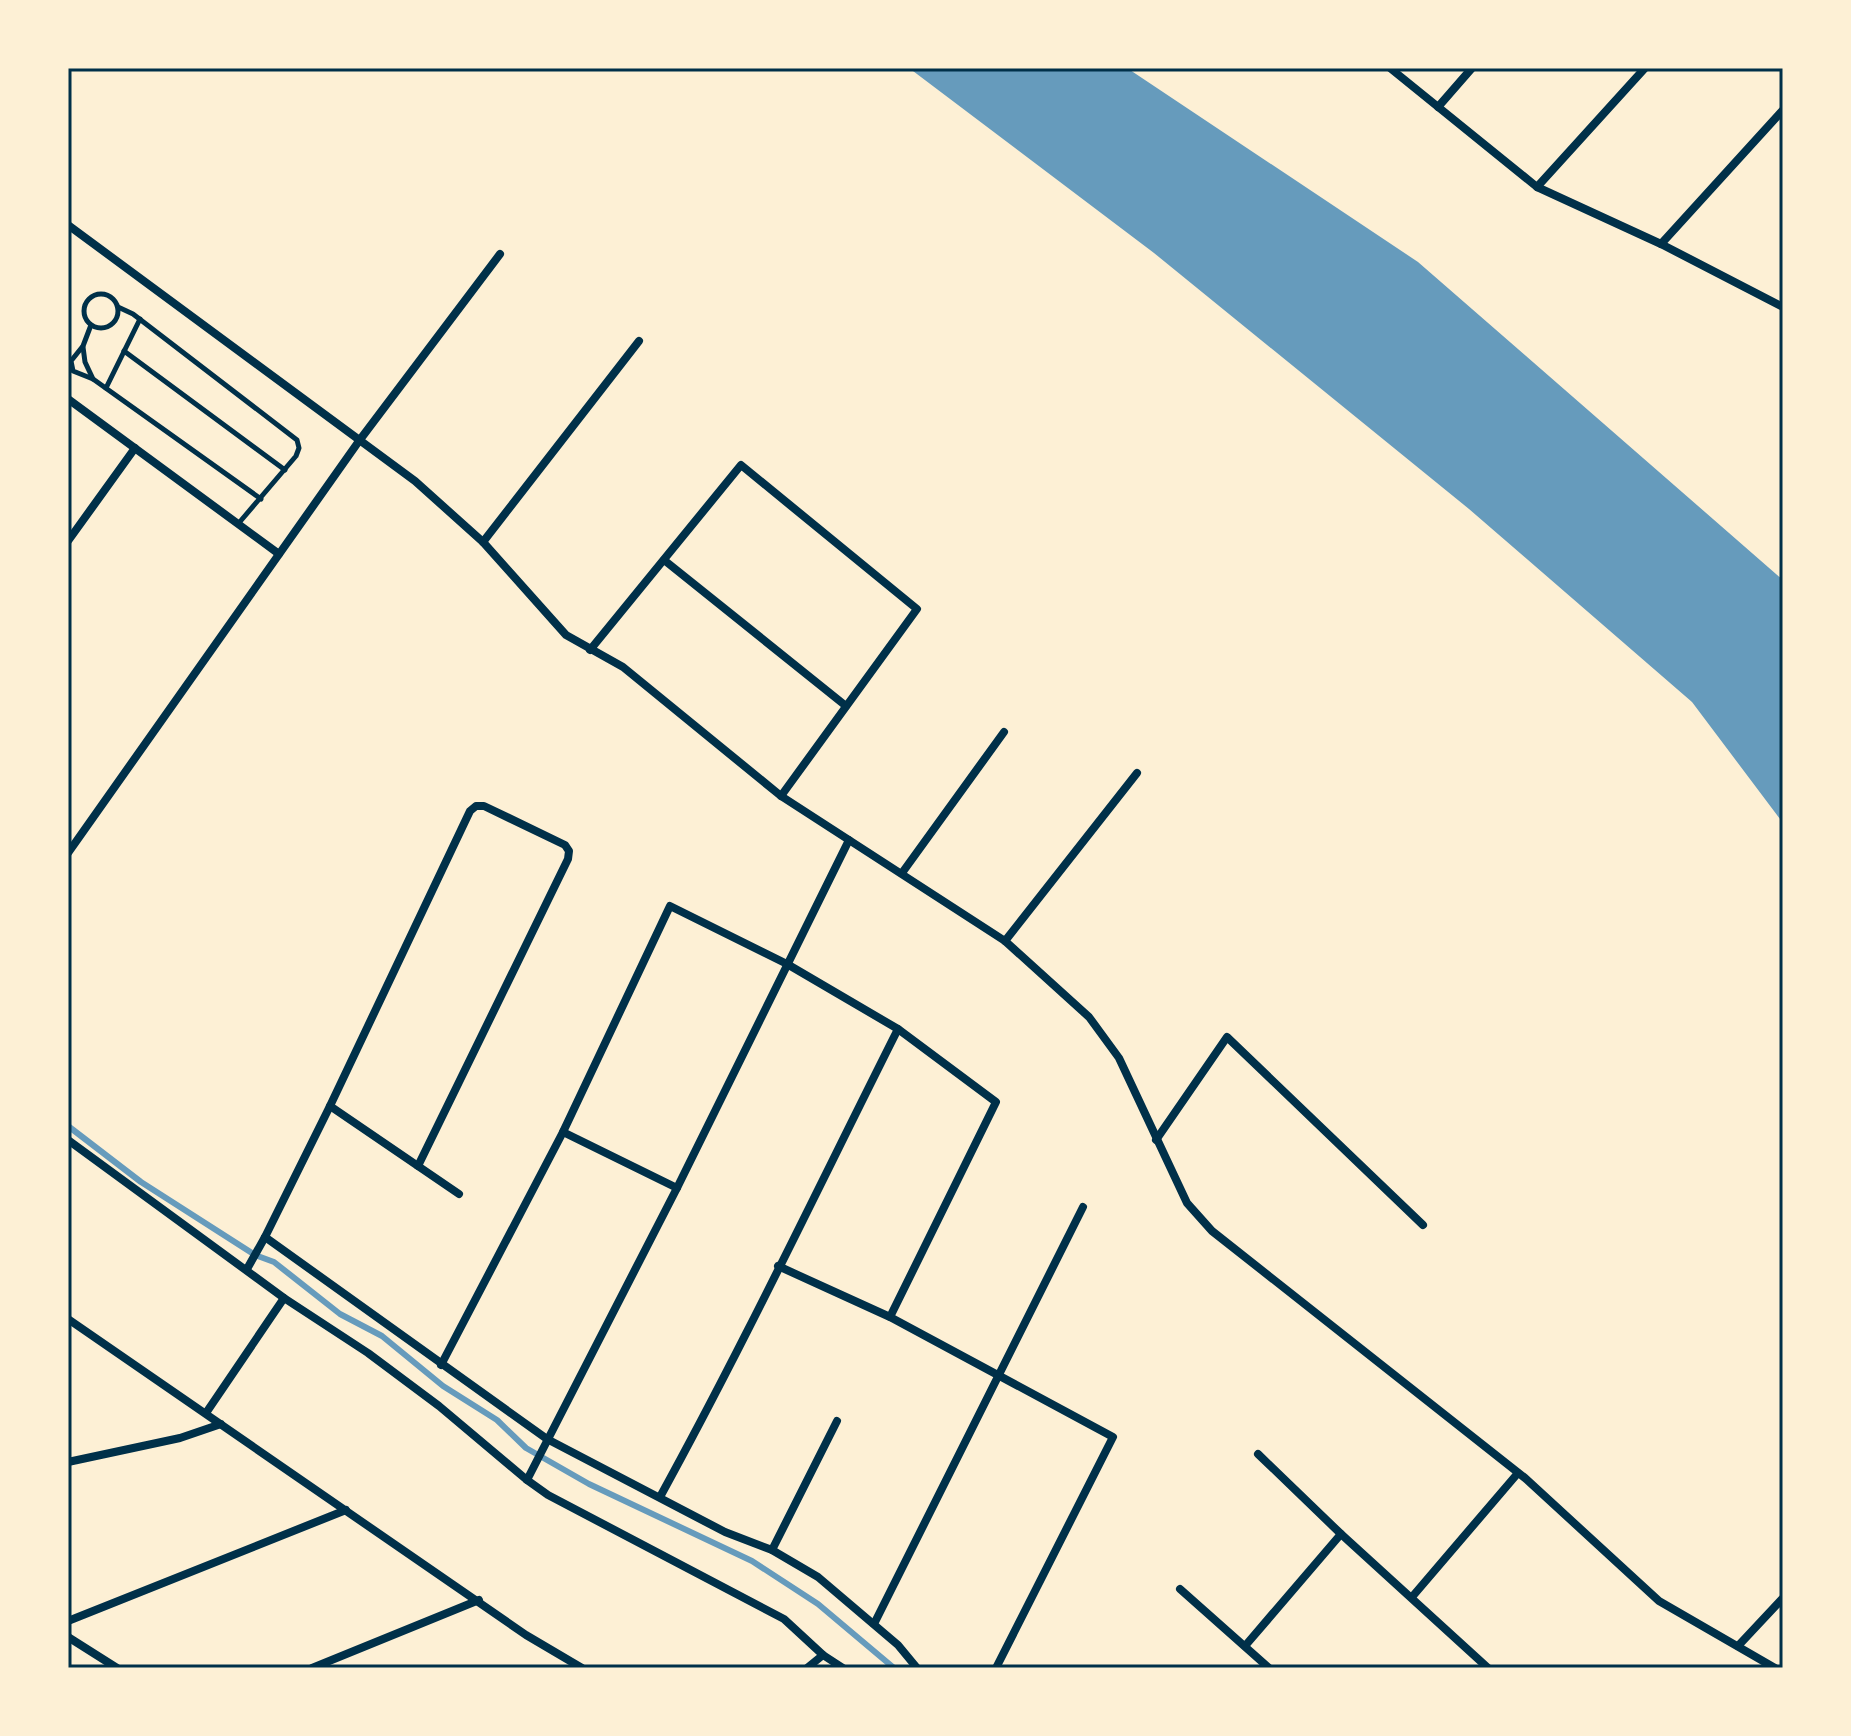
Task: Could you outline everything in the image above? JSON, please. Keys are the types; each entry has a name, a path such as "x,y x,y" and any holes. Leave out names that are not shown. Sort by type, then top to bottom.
{"street":[{"path":"1390,68 1537,187 1661,244 1783,307"},
{"path":"1438,107 1472,68"},
{"path":"1537,187 1645,68"},
{"path":"1661,244 1783,110"},
{"path":"68,225 415,481 483,542 566,635 623,667 781,796 1005,941 1089,1017 1106,1038 1119,1058 1187,1203 1212,1231 1518,1473 1659,1601 1775,1668"},
{"path":"68,853 359,441 500,254"},
{"path":"483,542 639,341"},
{"path":"68,399 279,554"},
{"path":"68,541 135,448"},
{"path":"590,650 741,465 917,609 781,796"},
{"path":"664,560 846,706"},
{"path":"902,873 1004,732"},
{"path":"1005,941 1137,773"},
{"path":"247,1269 330,1106 470,811 476,806 484,806 565,845 569,851 568,859 418,1166"},
{"path":"527,1480 677,1188 849,840"},
{"path":"441,1365 563,1132 670,906 787,964 898,1029 996,1102 890,1317"},
{"path":"660,1497 730,1368 898,1029"},
{"path":"1156,1140 1227,1037 1423,1225"},
{"path":"330,1106 459,1194"},
{"path":"563,1132 677,1188"},
{"path":"68,1140 284,1298 328,1325 439,1406 527,1480 568,1506 784,1619 823,1655 843,1668"},
{"path":"874,1624 1083,1207"},
{"path":"265,1237 547,1439 725,1532 772,1550 818,1577 898,1645 917,1668"},
{"path":"778,1266 890,1317 1113,1437 996,1668"},
{"path":"206,1413 284,1298"},
{"path":"69,1320 526,1635 582,1668"},
{"path":"772,1550 837,1421"},
{"path":"68,1462 180,1438 221,1424"},
{"path":"1258,1454 1484,1667"},
{"path":"1412,1597 1518,1473"},
{"path":"68,1621 346,1510"},
{"path":"1245,1646 1341,1534"},
{"path":"1180,1589 1269,1668"},
{"path":"1738,1646 1783,1598"},
{"path":"312,1668 479,1600"},
{"path":"68,1637 117,1668"},
{"path":"807,1668 823,1655"}],"lane":[{"path":"118,307 118,315 110,326 104,328 91,325 84,312 89,299 106,295 297,440 299,448 296,456 238,524"},
{"path":"106,388 140,319"},
{"path":"91,325 83,346 71,361 73,371 93,379 261,499"},
{"path":"83,346 85,362 93,379"},
{"path":"124,351 285,470"}],"water":[{"path":"909,68 1127,68 1418,262 1783,580 1783,823 1692,702 1469,509 1154,253"}],"waterway":[{"path":"68,1126 141,1182 255,1255 274,1262 340,1314 382,1336 443,1386 497,1420 526,1448 589,1484 752,1561 818,1604 894,1668"}]}
